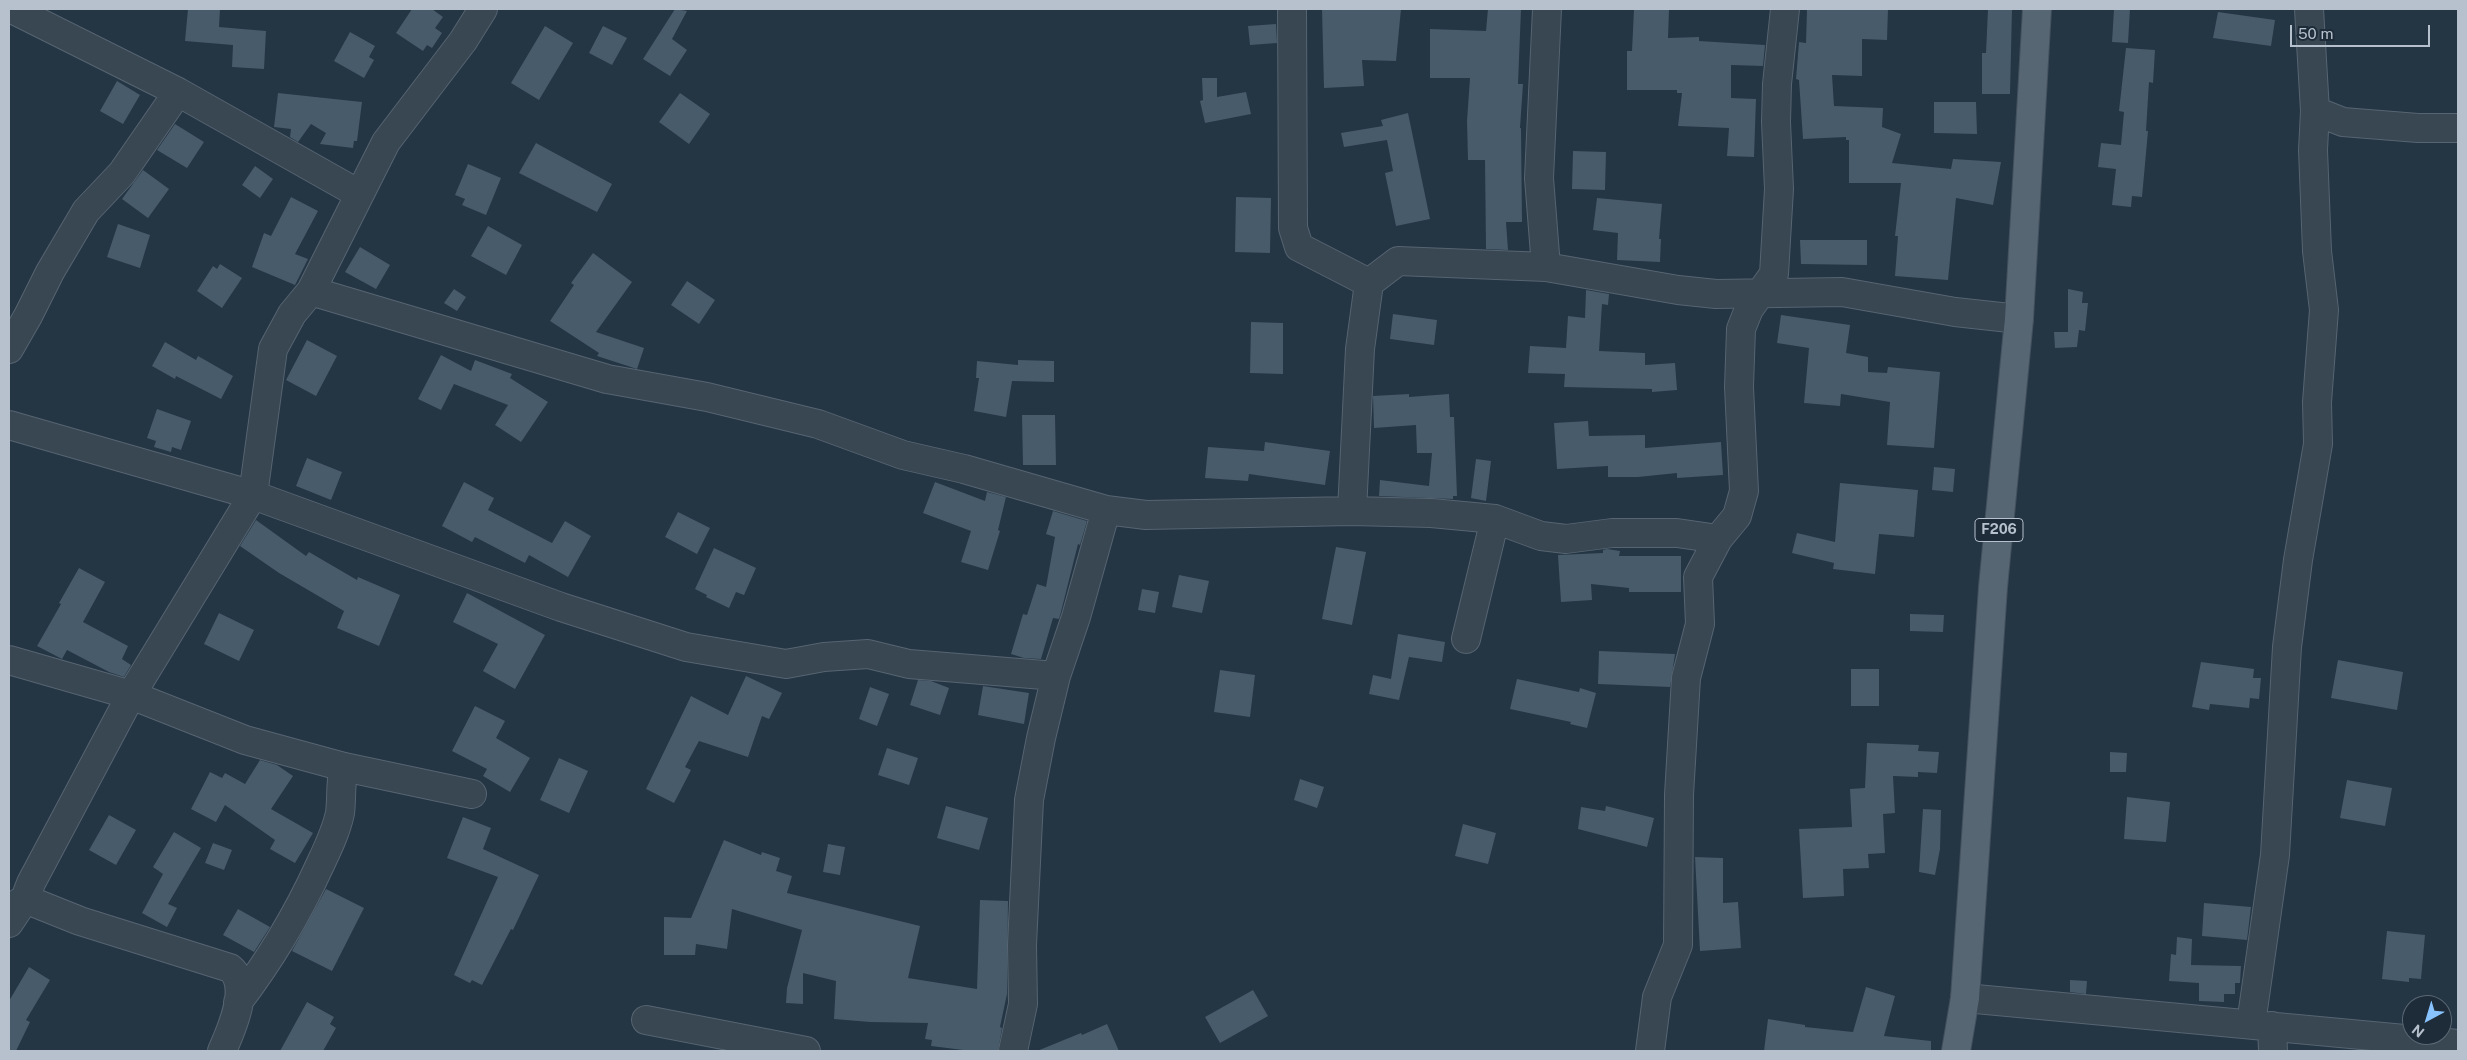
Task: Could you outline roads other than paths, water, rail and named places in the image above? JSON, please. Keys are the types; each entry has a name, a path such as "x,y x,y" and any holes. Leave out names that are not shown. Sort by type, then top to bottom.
{"main road":[{"name":"F206","path":"1956,1051 1965,998 1993,587 2019,319 2037,9"}],"street":[{"path":"12,9 178,92 359,194"},
{"path":"9,923 17,904 31,883 131,695 253,495 273,349 292,314 311,292 386,142 463,40 483,9"},
{"path":"1292,9 1293,228 1300,247 1369,284"},
{"path":"1546,267 1539,178 1547,9"},
{"path":"1650,1051 1657,997 1678,945 1679,795 1686,678 1700,624 1698,577 1718,539 1737,516 1744,491 1739,387 1741,328 1758,294 1774,274 1779,189 1776,140 1777,84 1785,9"},
{"path":"2265,1034 2288,638 2298,560 2318,444 2317,402 2324,310 2317,251 2313,150 2315,111 2309,9"},
{"path":"9,349 50,272 86,211 122,173 178,92"},
{"path":"2315,111 2343,122 2418,128 2458,128"},
{"path":"1352,511 1360,349 1369,284 1398,261 1546,267 1678,290 1716,294 1842,292 1955,312 2019,319"},
{"path":"311,292 607,379 707,398 818,424 903,455 964,469 1106,510 1146,515 1352,511 1431,513 1495,519 1541,536 1566,539 1612,533 1677,533 1718,539"},
{"path":"9,425 253,495 561,607 686,647 786,664 824,657 868,654 909,664 1056,676"},
{"path":"1013,1051 1022,1004 1022,945 1029,800 1056,676 1076,617 1106,510"},
{"path":"1466,639 1495,519"},
{"path":"9,660 131,695 245,740 344,767 472,794"},
{"path":"238,1002 262,970 309,890 329,846 340,813 340,783 344,767"},
{"path":"17,904 80,921 230,968 237,974 240,984 238,1002 222,1051"},
{"path":"1965,998 2265,1034 2456,1046"},
{"path":"646,1020 806,1051"}]}
